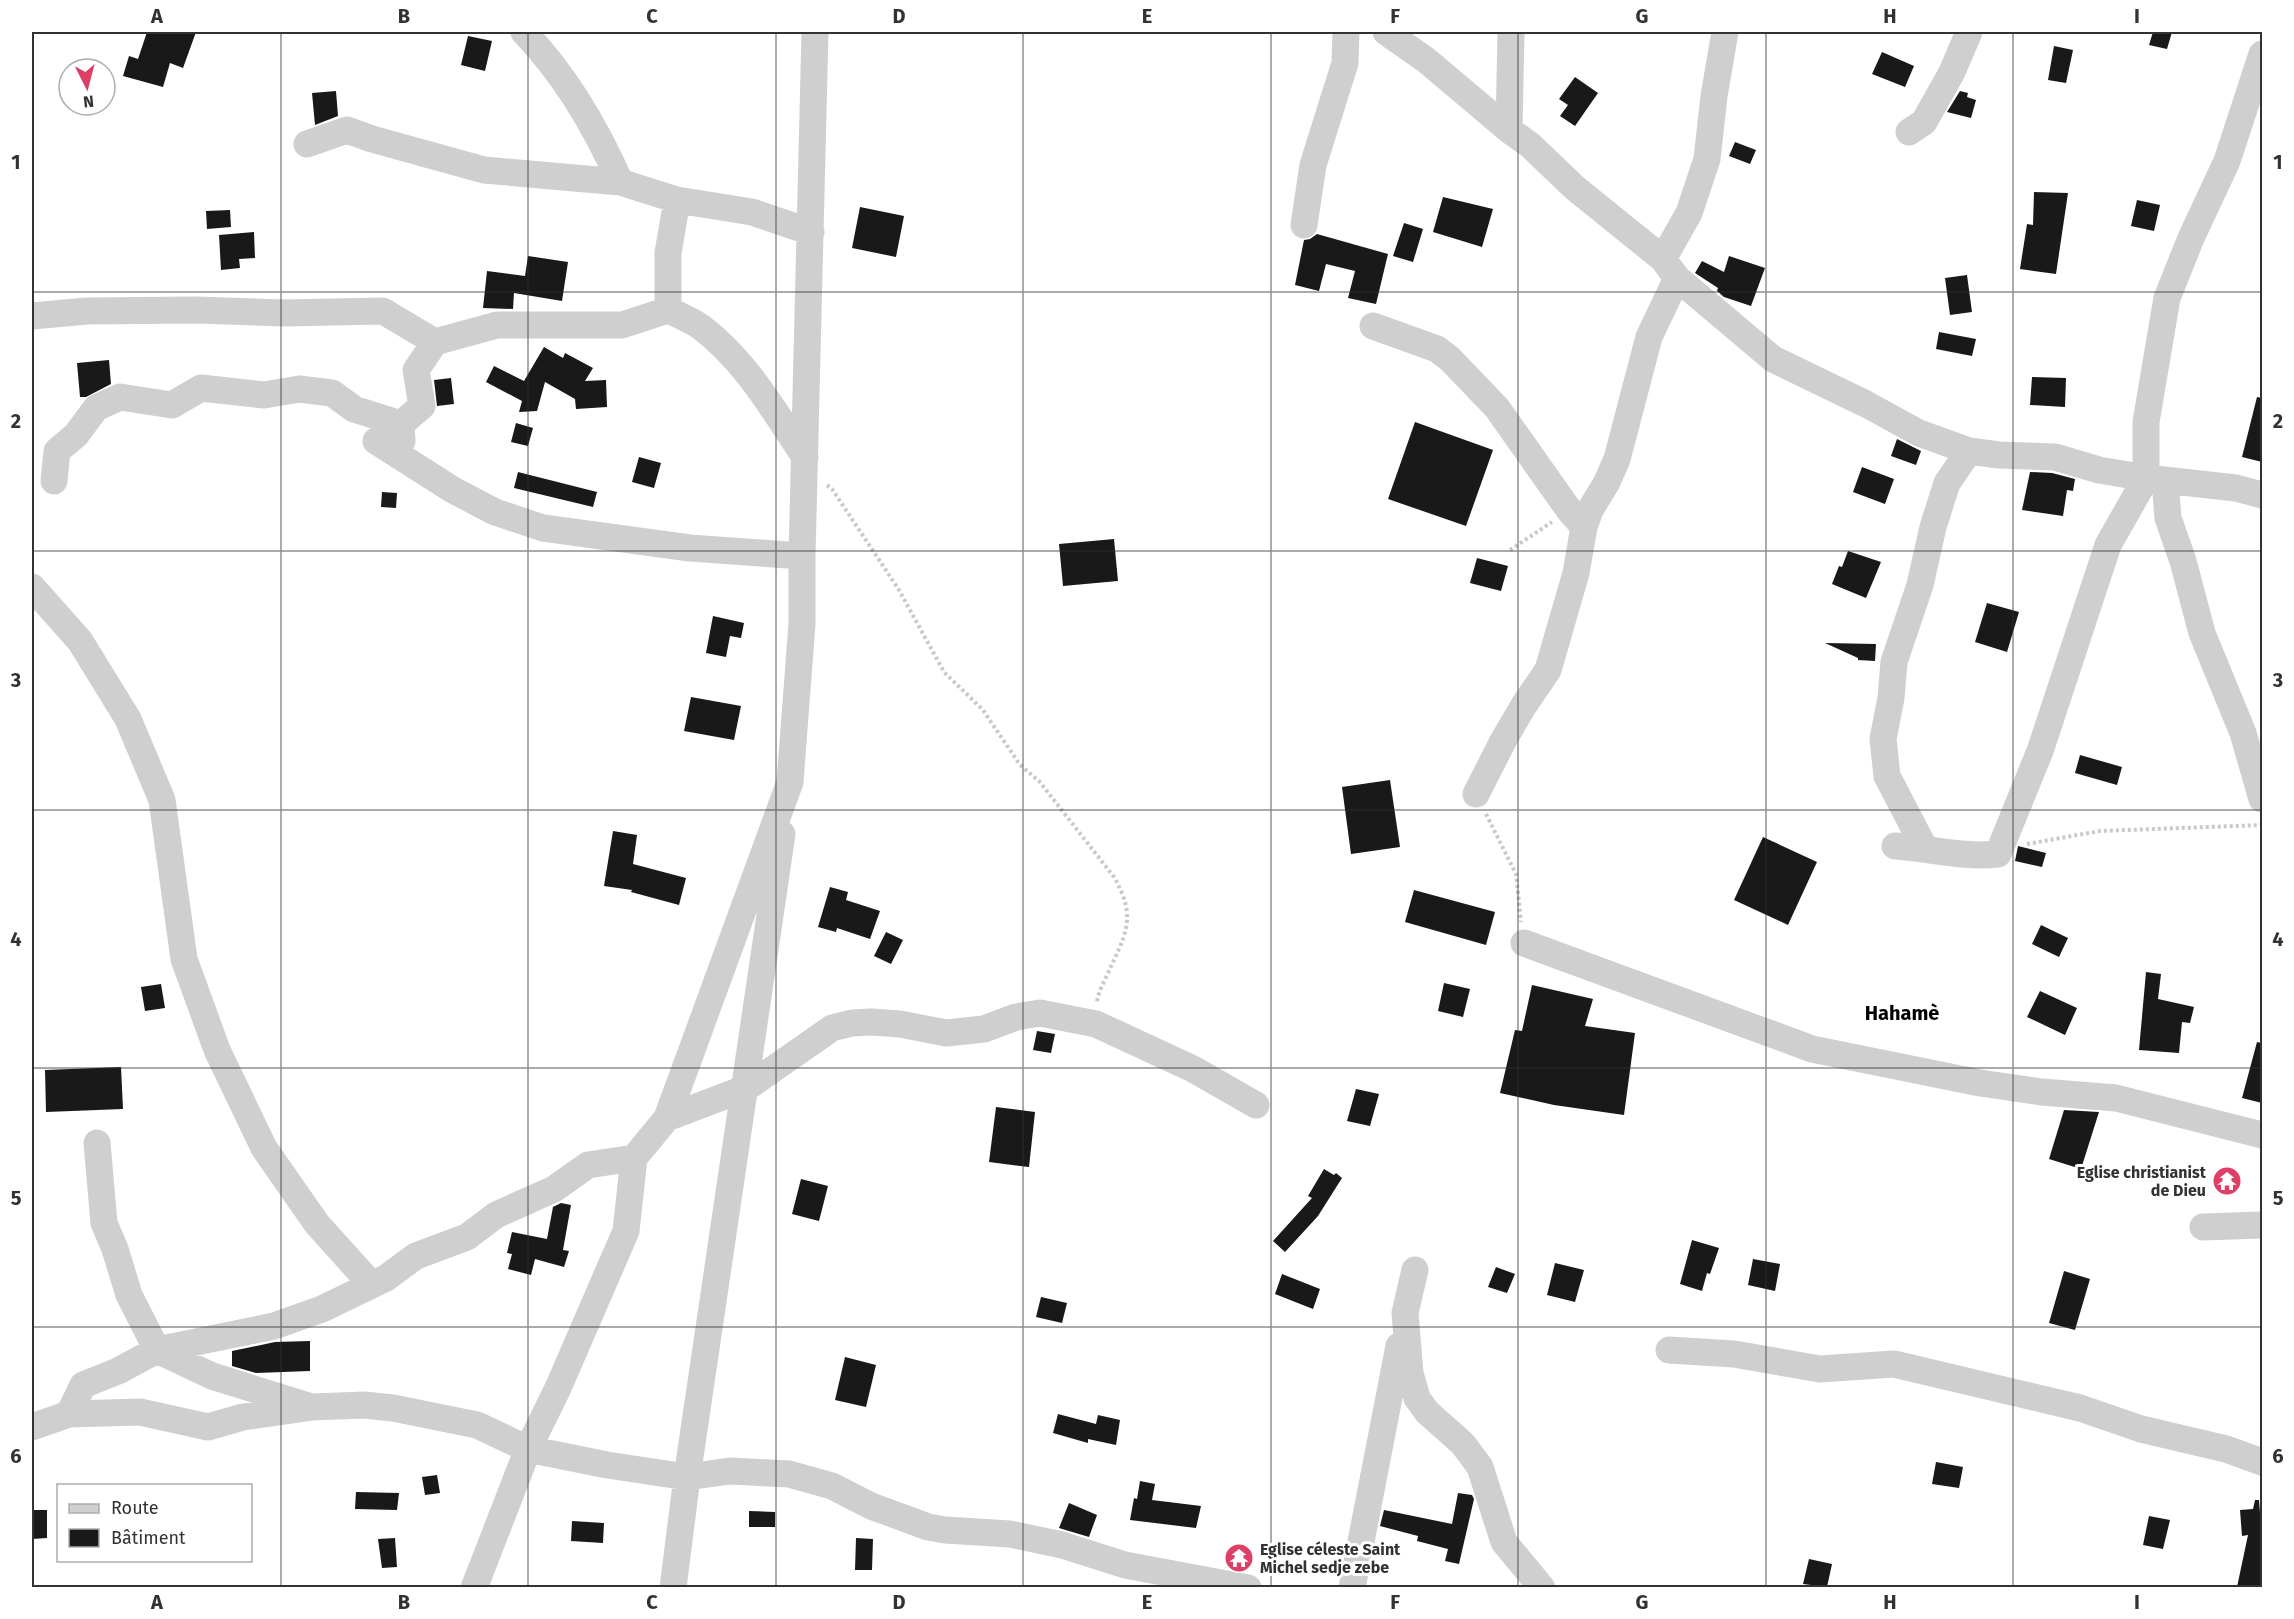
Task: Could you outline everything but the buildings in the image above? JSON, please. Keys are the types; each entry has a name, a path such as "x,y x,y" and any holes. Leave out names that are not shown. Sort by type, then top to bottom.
{"street":[{"path":"524,32 544,53 574,94 602,142 620,182"},
{"path":"673,1587 687,1477 790,782 801,635 815,32"},
{"path":"1304,225 1313,165 1345,63 1346,32"},
{"path":"1386,32 1426,60 1530,145 1575,188 1773,359 1866,404 1919,433 1968,451 1999,455 2055,457 2099,470 2156,480 2236,489 2262,495"},
{"path":"1509,130 1512,32"},
{"path":"1577,518 1590,510 1608,482 1617,459 1649,337 1707,159 1714,96 1725,32"},
{"path":"1909,132 1924,122 1952,72 1969,32"},
{"path":"2262,54 2227,161 2191,238 2167,298 2146,422 2156,480 2183,561 2202,633 2242,733 2262,799"},
{"path":"307,144 347,130 484,170 620,182 678,200 752,212 811,232"},
{"path":"668,310 668,253 678,200"},
{"path":"54,482 57,451 76,435 96,408 120,397 172,405 201,388 264,395 299,388 332,393 354,409 402,435 422,406 416,370 435,342 497,325 622,325 668,310 699,325 723,345 741,365 805,463"},
{"path":"32,316 109,311 283,313 383,311 435,342"},
{"path":"1372,326 1437,349 1450,359 1497,408 1577,518 1576,573 1548,670 1503,741 1476,794"},
{"path":"376,441 453,490 495,512 543,528 690,548 802,556"},
{"path":"1924,848 1887,776 1883,739 1891,698 1894,662 1920,585 1933,527 1947,483 1968,451"},
{"path":"1895,846 1981,856 1998,854 2040,752 2108,545 2156,480"},
{"path":"32,587 80,641 128,719 162,800 184,959 217,1050 260,1138 317,1224 372,1285"},
{"path":"474,1587 528,1449 558,1388 626,1231 634,1158 667,1118 790,782"},
{"path":"1524,943 1812,1049 1980,1083 2042,1092 2116,1098 2262,1135"},
{"path":"667,1118 746,1088 832,1028 852,1023 900,1024 946,1033 984,1029 1016,1017 1040,1013 1096,1024 1193,1069 1256,1105"},
{"path":"97,1143 104,1224 116,1249 129,1295 157,1350 212,1376 313,1407"},
{"path":"69,1414 83,1385 118,1371 157,1350 274,1326 322,1310 386,1278 416,1256 467,1237 496,1215 554,1189 588,1165 634,1158"},
{"path":"2203,1227 2262,1225"},
{"path":"1352,1587 1414,1270"},
{"path":"1405,1313 1410,1373 1417,1398 1427,1412 1463,1444 1480,1467 1489,1490 1495,1520 1504,1542 1542,1587"},
{"path":"1669,1350 1734,1354 1820,1369 1894,1364 2080,1408 2141,1429 2226,1449 2262,1462"},
{"path":"32,1427 69,1414 140,1412 208,1427 243,1417 313,1407 364,1405 403,1410 477,1425 528,1449 607,1465 687,1477 730,1471 789,1474 832,1486 871,1506 928,1527 1010,1534 1062,1545 1125,1565 1248,1587"}],"path":[{"path":"805,463 832,489 899,590 944,672 983,710 1020,765 1038,781 1114,877 1122,892 1127,909 1128,929 1097,998 1096,1024"},
{"path":"1510,550 1577,518"},
{"path":"1476,794 1516,874 1524,943"},
{"path":"1998,854 2016,846 2100,831 2262,825"}],"place":[{"name":"Eglise christianist de Dieu","path":"2227,1181"},
{"name":"Eglise céleste Saint Michel sedje zebe","path":"1239,1558"}],"district":[{"name":"Hahamè","path":"1902,1013"}]}
